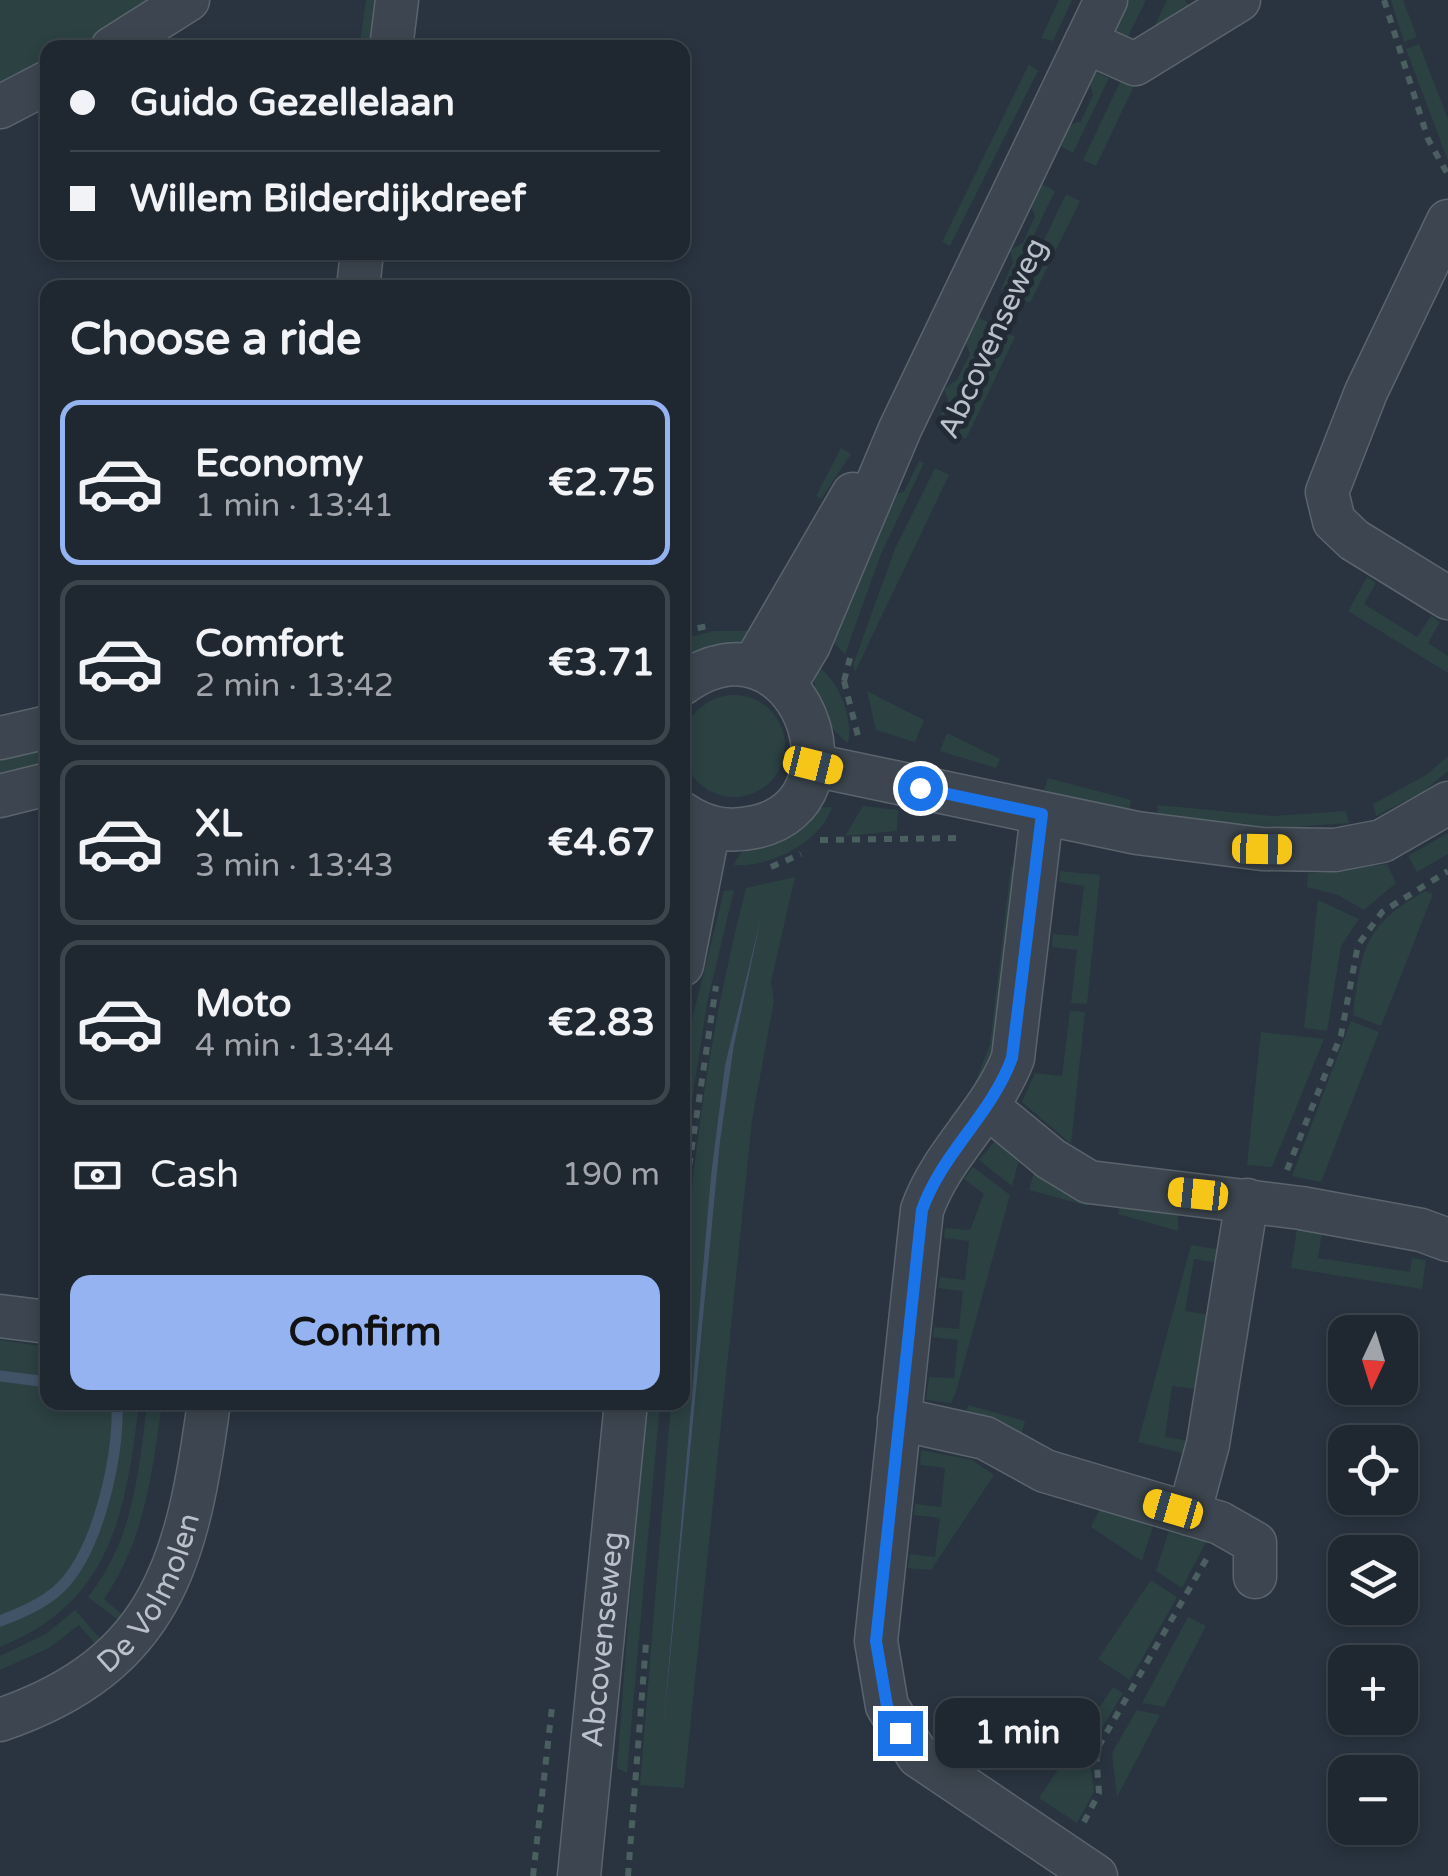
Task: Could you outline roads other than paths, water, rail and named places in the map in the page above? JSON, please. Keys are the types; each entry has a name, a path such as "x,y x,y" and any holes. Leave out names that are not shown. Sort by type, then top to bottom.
{"street":[{"path":"125,40 188,0"},
{"path":"392,40 398,0"},
{"name":"Abcovenseweg","path":"769,676 778,628 813,557 900,429 1106,0"},
{"path":"1086,42 1135,64 1238,0"},
{"path":"0,107 40,86"},
{"path":"1448,221 1366,392 1327,492 1334,522 1354,540 1448,598"},
{"path":"690,678 725,665 769,676 804,708 814,736 813,765 804,790 786,811 762,825 736,831 696,821 701,967"},
{"path":"0,738 40,729"},
{"path":"813,765 1042,814 1196,842 1262,849 1335,850 1382,841 1448,803"},
{"path":"0,796 40,786"},
{"path":"1042,814 1012,1058 989,1108 943,1164 922,1210 876,1641 887,1706 900,1733 942,1776 1096,1876"},
{"path":"989,1108 1052,1160 1089,1182 1261,1202 1422,1230 1448,1240"},
{"path":"1189,1514 1229,1402 1261,1202"},
{"path":"0,1316 40,1321"},
{"name":"De Volmolen","path":"0,1720 75,1688 137,1632 175,1572 193,1509 208,1410"},
{"name":"Abcovenseweg","path":"579,1876 625,1410"},
{"path":"899,1419 985,1438 1056,1475 1220,1523 1255,1543 1255,1577"}],"water":[{"path":"762,913 734,1045 720,1142 662,1743 711,1175 725,1065"}],"waterway":[{"path":"0,1376 40,1381"},
{"path":"0,1621 55,1593 86,1550 110,1474 117,1410"}]}
